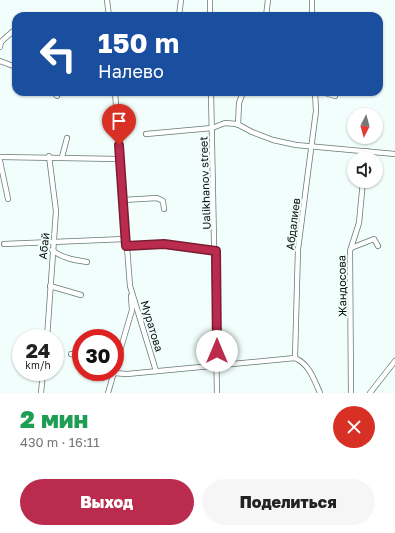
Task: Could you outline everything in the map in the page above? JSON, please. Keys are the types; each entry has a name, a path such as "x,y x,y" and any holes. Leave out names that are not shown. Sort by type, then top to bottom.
{"street":[{"path":"107,0 108,12"},
{"path":"179,12 180,0"},
{"path":"210,0 210,12"},
{"path":"266,12 268,0"},
{"path":"312,0 312,12"},
{"path":"0,47 1,42 12,32"},
{"path":"0,61 12,66"},
{"name":"Муратова","path":"114,96 125,240 132,310 124,337"},
{"name":"Ualikhanov street","path":"211,96 216,251 217,393"},
{"path":"238,125 239,103 242,96"},
{"name":"Абдалиев","path":"295,358 298,249 316,111 315,96"},
{"path":"146,134 212,128 225,123 238,125 273,140 311,147 395,154"},
{"path":"62,157 67,138"},
{"path":"0,157 49,156 120,159"},
{"name":"Абай","path":"48,329 56,211 49,156"},
{"path":"0,160 8,199"},
{"name":"Жандосова","path":"351,393 351,248 359,223 363,188"},
{"path":"123,200 157,198 163,201 164,209"},
{"path":"351,248 374,239 378,246"},
{"path":"4,244 125,240"},
{"path":"126,246 164,244 216,251"},
{"path":"52,250 57,254 70,259 87,262"},
{"path":"50,286 81,295"},
{"name":"Муратова","path":"130,286 156,372"},
{"path":"124,372 127,374 156,372 295,358 303,361 320,393"},
{"path":"370,393 395,361"},
{"path":"41,393 42,381"},
{"name":"Муратова","path":"108,393 111,381"}],"route":[{"path":"119,145 126,246 164,244 216,251 217,351"}]}
